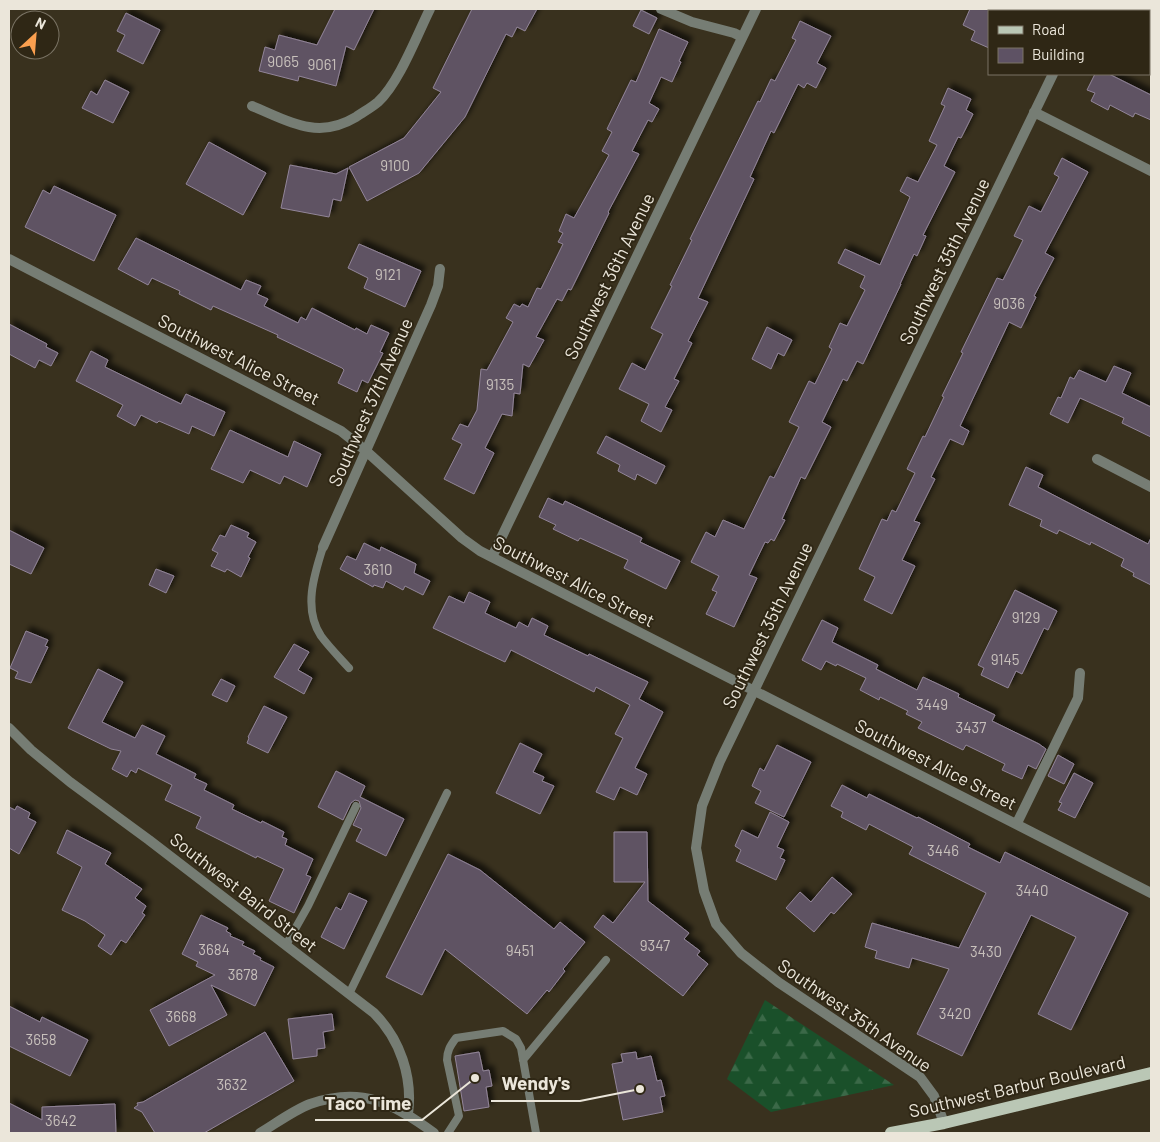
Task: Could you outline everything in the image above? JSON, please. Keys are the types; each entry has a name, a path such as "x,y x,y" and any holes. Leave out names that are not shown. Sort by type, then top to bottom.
{"main road":[{"name":"Southwest Barbur Boulevard","path":"891,1133 1151,1073"}],"street":[{"path":"252,106 310,128 332,128 347,122 378,102 388,91 430,9"},
{"path":"661,9 692,22 734,32 742,37"},
{"name":"Southwest 36th Avenue","path":"492,557 756,9"},
{"name":"Southwest 35th Avenue","path":"944,1122 934,1096 927,1084 920,1078 778,982 741,953 716,924 704,891 696,848 702,806 720,761 1052,75"},
{"path":"1034,112 1151,171"},
{"name":"Southwest Alice Street","path":"9,259 322,420 365,450 462,538 480,551 1017,823 1151,893"},
{"name":"Southwest 37th Avenue","path":"323,547 431,306 438,286 440,269"},
{"path":"1097,459 1151,487"},
{"path":"1017,823 1078,698 1080,672"},
{"name":"Southwest Baird Street","path":"9,728 31,750 70,782 136,830 374,1013 392,1036 403,1060 409,1082 408,1114"},
{"path":"260,1133 309,1105 344,1095 383,1102 408,1114 434,1133"}],"lane":[{"path":"323,547 314,578 311,601 314,624 322,637 349,668"},
{"path":"349,994 447,794"},
{"path":"286,944 308,906 356,806"},
{"path":"523,1060 606,960"},
{"path":"448,1133 459,1116 447,1054 456,1038 503,1031 516,1039 521,1048 536,1133"}],"green space":[{"path":"765,1000 894,1085 771,1112 727,1079"}],"building":[{"path":"335,9 374,9 354,50 346,46 336,86 299,76 298,81 259,71 265,47 275,50 279,35 317,45"},
{"path":"472,9 537,9 525,31 517,27 512,37 506,34 465,117 419,173 367,201 349,167 404,138 441,92 433,88"},
{"path":"970,9 989,9 988,48 971,40 975,31 963,25"},
{"path":"641,10 657,18 649,34 633,26"},
{"path":"126,13 160,30 143,64 117,51 125,35 117,31"},
{"path":"800,21 831,36 817,63 826,68 816,88 807,83 804,88 798,84 774,133 771,131 750,177 754,179 698,298 708,302 688,341 692,343 674,379 679,381 665,407 672,410 661,432 641,421 649,404 619,389 632,363 645,370 663,334 651,328 672,286 670,285 692,240 690,239 758,101 760,102 771,79 775,81 796,40 792,38"},
{"path":"659,29 688,42 679,61 681,62 672,82 661,77 649,103 659,109 652,122 648,120 632,151 639,154 608,212 571,290 568,289 562,301 557,299 536,337 544,340 529,367 523,364 520,394 514,393 512,416 502,414 485,448 494,453 474,494 444,479 462,444 452,439 460,424 468,427 477,410 481,369 487,370 513,322 506,318 514,304 520,307 522,304 528,307 537,288 541,289 563,244 558,242 563,233 559,231 566,214 574,218 609,155 602,151 612,132 607,129 631,80 636,82"},
{"path":"1094,75 1111,75 1151,95 1151,120 1135,113 1133,117 1110,105 1108,110 1091,101 1095,93 1087,90"},
{"path":"105,80 129,92 113,123 82,108 91,91 97,95"},
{"path":"948,88 971,99 966,110 973,114 961,138 958,137 944,166 955,172 923,235 926,236 917,256 914,254 863,364 857,361 847,381 843,379 822,422 831,427 805,479 801,477 782,519 785,520 774,541 771,539 768,543 765,542 749,575 757,578 734,627 706,614 717,592 712,590 719,576 691,562 706,532 715,537 723,520 744,529 770,476 774,478 799,427 789,422 809,381 815,384 832,349 829,347 840,323 847,326 865,290 860,287 865,276 838,263 845,249 880,265 910,197 900,191 907,177 918,182 937,145 929,141 945,106 941,104"},
{"path":"209,142 266,173 243,215 186,184"},
{"path":"1062,158 1088,172 1045,253 1054,258 1034,296 1036,297 1021,328 1009,322 960,426 969,431 963,445 950,439 931,477 935,479 914,521 920,523 902,560 915,566 892,614 864,600 875,577 859,569 882,519 887,521 892,510 896,512 915,473 907,469 944,397 942,396 963,353 961,352 997,278 1003,280 1023,240 1014,236 1029,206 1041,212 1059,177 1054,174"},
{"path":"290,165 336,174 348,168 341,201 333,199 329,217 281,208"},
{"path":"54,186 116,215 94,261 25,227 43,190 50,194"},
{"path":"136,238 241,290 246,280 261,286 257,294 268,299 264,306 298,323 301,317 306,320 312,308 355,330 356,328 367,334 371,325 389,333 380,352 383,353 368,383 362,380 357,392 338,383 344,370 342,368 277,337 278,335 213,306 211,310 179,294 180,291 152,278 148,285 118,269"},
{"path":"359,244 421,271 405,307 364,288 368,278 348,268"},
{"path":"9,324 47,344 46,347 58,353 51,366 39,360 35,368 9,354"},
{"path":"767,327 792,340 784,356 778,353 771,369 752,359"},
{"path":"91,351 108,360 105,367 181,404 186,394 225,412 214,436 192,426 189,434 159,421 157,423 141,415 135,426 117,416 123,405 76,381"},
{"path":"1114,366 1131,373 1122,393 1151,407 1151,437 1122,423 1124,418 1080,398 1068,423 1050,414 1058,397 1061,398 1070,377 1074,379 1079,370 1106,382"},
{"path":"230,430 288,457 294,441 321,454 307,487 284,476 280,484 250,470 243,483 211,469"},
{"path":"606,436 665,466 656,484 637,474 635,480 618,471 620,465 597,453"},
{"path":"1026,467 1043,475 1038,487 1148,544 1151,538 1151,585 1133,576 1134,573 1121,566 1124,559 1091,542 1090,545 1059,530 1057,534 1040,526 1042,520 1009,505"},
{"path":"548,498 563,505 565,501 642,538 640,542 680,561 666,589 624,568 628,560 580,538 578,541 553,529 556,525 539,517"},
{"path":"231,525 249,533 247,537 256,542 241,577 227,569 225,572 211,566 218,553 212,550 220,535 225,537"},
{"path":"9,530 44,548 31,574 9,564"},
{"path":"364,543 380,551 381,547 416,564 414,573 430,581 423,595 405,586 403,590 386,581 383,588 374,585 373,587 340,569 347,556 356,560"},
{"path":"156,569 174,576 166,593 149,585"},
{"path":"1015,590 1057,611 1048,630 1044,628 1022,674 1016,671 1008,688 981,675 984,668 978,665"},
{"path":"469,592 490,602 485,613 516,628 519,622 528,627 532,618 548,626 544,635 648,682 639,699 663,712 635,768 647,774 637,795 620,787 614,800 596,792 623,738 615,734 630,705 596,687 594,692 511,650 505,662 433,628 449,596 464,603"},
{"path":"822,620 838,628 832,642 878,665 876,669 917,690 923,677 959,694 958,697 995,715 992,721 1039,744 1046,749 1036,769 1028,765 1022,779 1002,770 1005,764 966,745 963,750 918,728 922,722 906,714 908,711 880,697 879,700 860,690 866,678 837,664 836,666 826,661 821,670 802,660"},
{"path":"26,631 48,640 45,646 48,647 31,683 15,678 18,672 10,668"},
{"path":"294,644 309,652 298,670 312,678 304,694 274,677"},
{"path":"98,669 123,682 102,722 135,738 142,725 165,736 156,754 196,774 194,778 207,784 204,790 234,805 232,809 284,832 282,837 287,839 285,845 313,859 306,875 311,877 294,913 269,901 284,869 257,856 256,858 196,828 201,817 165,800 172,785 138,768 136,773 131,770 127,777 112,769 121,751 111,749 68,728"},
{"path":"221,679 235,686 227,702 212,695"},
{"path":"264,706 287,717 268,753 247,743 248,737"},
{"path":"520,743 542,754 533,772 544,777 542,781 554,786 540,814 496,793"},
{"path":"777,745 811,762 784,817 755,803 761,791 752,786 760,768 764,771"},
{"path":"1058,755 1074,764 1064,784 1048,776"},
{"path":"336,771 365,786 360,797 404,819 386,856 356,841 362,829 353,825 361,808 359,801 355,800 351,803 343,820 318,807"},
{"path":"1074,773 1093,783 1075,818 1058,810 1062,803 1059,802"},
{"path":"842,785 867,798 869,794 918,817 970,844 968,847 1000,863 1005,852 1128,913 1071,1030 1038,1014 1076,937 1031,915 962,1056 917,1034 949,969 912,958 909,968 875,958 877,951 865,947 872,923 959,948 986,893 909,854 913,847 869,824 866,830 841,817 843,812 831,806"},
{"path":"17,806 30,813 28,818 36,822 19,854 9,848 9,807 15,810"},
{"path":"770,812 789,822 777,847 784,850 780,858 785,860 776,880 736,861 741,850 735,846 742,830 758,838"},
{"path":"67,830 111,853 105,864 142,889 135,898 146,906 142,913 145,915 126,943 121,940 111,955 98,946 105,935 85,921 62,910 82,867 57,853"},
{"path":"614,832 647,832 648,901 689,933 684,939 700,951 697,955 708,964 683,996 594,927 603,915 613,923 645,882 614,882"},
{"path":"448,854 480,870 554,929 560,922 585,942 563,969 565,971 549,992 547,990 527,1014 445,949 422,995 386,977"},
{"path":"832,877 852,894 834,914 831,912 814,932 786,908 800,892 811,902"},
{"path":"349,893 367,901 344,949 321,937 336,907 341,910"},
{"path":"201,915 228,928 226,931 231,934 230,936 244,942 242,945 255,951 253,954 261,958 260,960 274,967 255,1006 211,985 227,1015 169,1046 150,1010 215,975 196,966 198,962 182,954"},
{"path":"9,1006 40,1022 42,1017 88,1040 70,1076 9,1046"},
{"path":"332,1014 334,1030 323,1032 325,1048 317,1049 317,1056 293,1059 288,1019"},
{"path":"265,1032 294,1081 204,1133 155,1133 142,1112 134,1108 138,1105 137,1103 143,1102"},
{"path":"479,1052 483,1071 489,1070 492,1086 486,1087 489,1107 464,1111 455,1056"},
{"path":"636,1052 637,1059 651,1056 657,1081 661,1080 665,1096 660,1097 663,1112 623,1120 612,1064 623,1062 621,1054"},
{"path":"9,1103 42,1120 42,1107 115,1104 116,1133 9,1133"}],"place":[{"name":"Taco Time","path":"475,1078"},
{"name":"Wendy's","path":"640,1089"}]}
